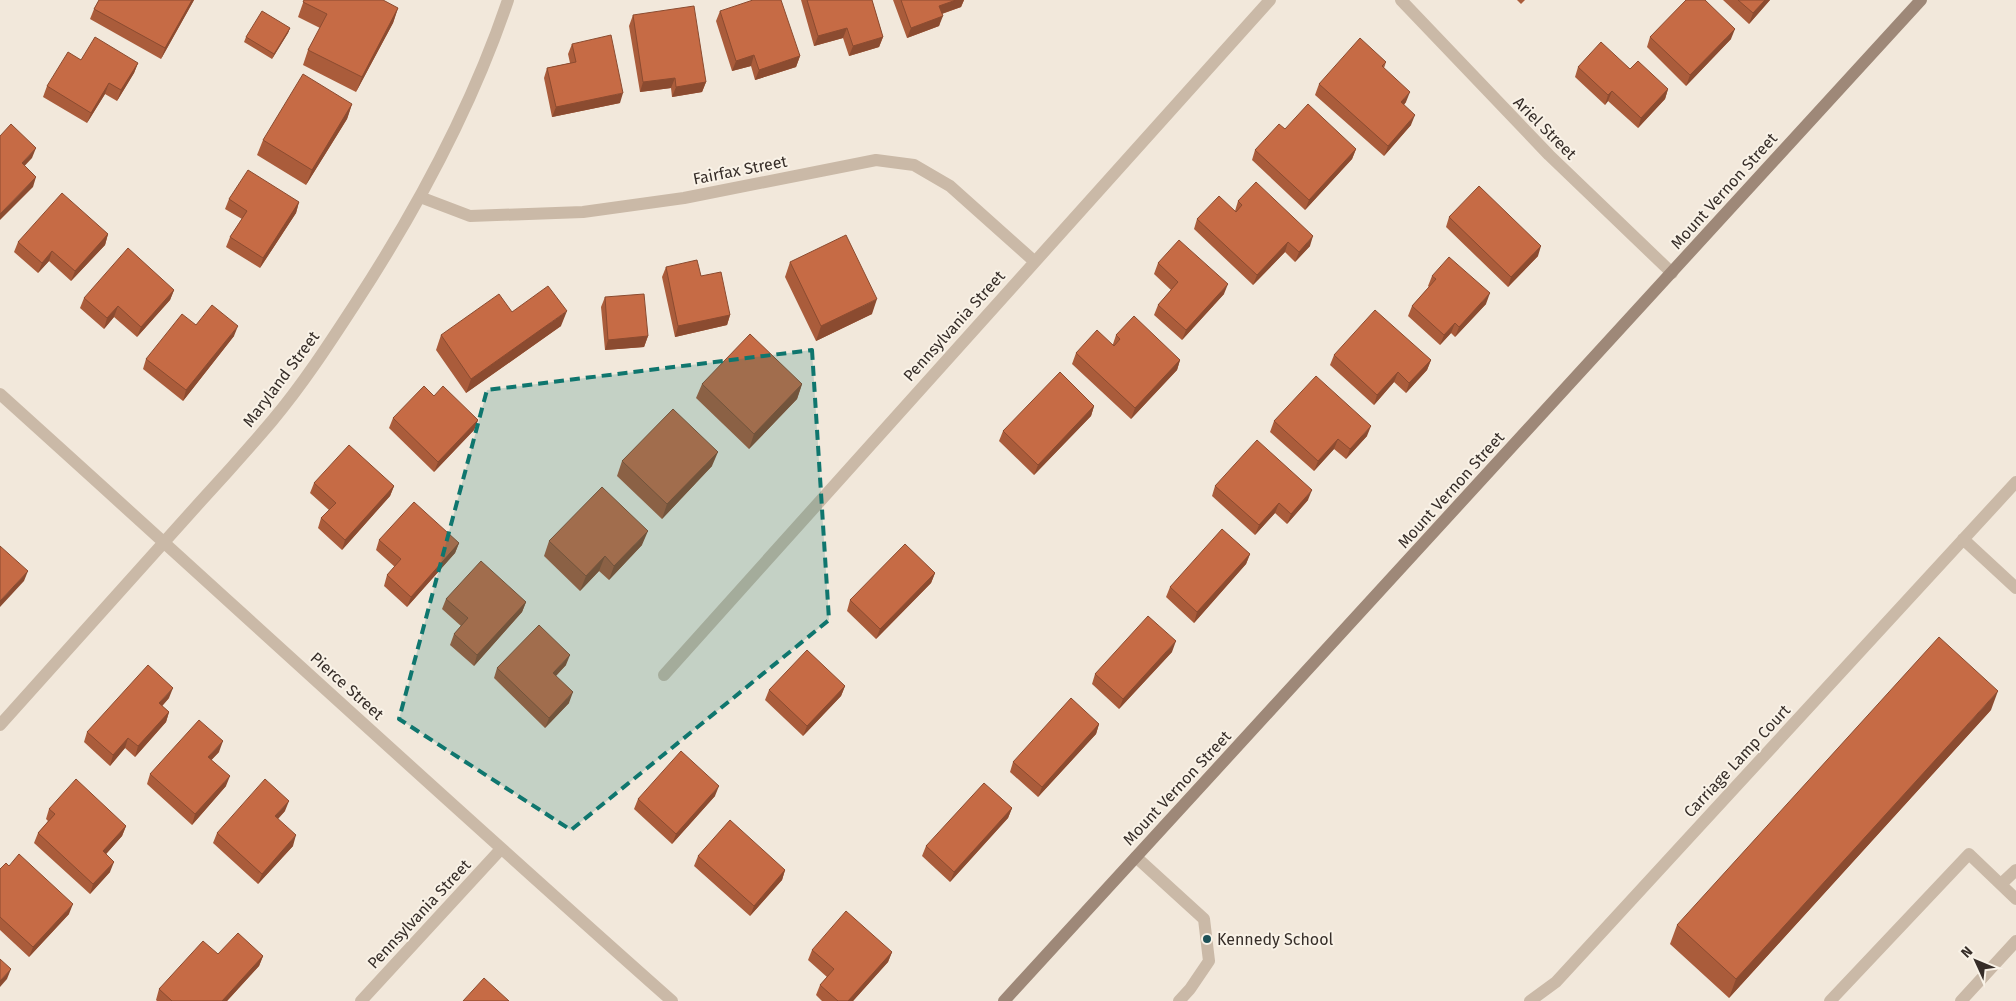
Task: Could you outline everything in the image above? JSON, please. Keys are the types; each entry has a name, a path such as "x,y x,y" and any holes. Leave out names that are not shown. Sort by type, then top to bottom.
{"street":[{"name":"Maryland Street","path":"0,725 166,542 273,420 308,374 385,257 420,197 485,61 508,0"},
{"name":"Pennsylvania Street","path":"664,675 1270,0"},
{"name":"Ariel Street","path":"1401,0 1549,156 1672,272"},
{"name":"Mount Vernon Street","path":"1004,1001 1921,0"},
{"name":"Fairfax Street","path":"420,197 470,216 583,212 684,198 876,160 914,164 950,186 1034,261"},
{"name":"Pierce Street","path":"0,394 166,542 501,849 672,1001"},
{"name":"Carriage Lamp Court","path":"1530,1001 1556,982 2016,482"},
{"path":"1963,539 2016,588"},
{"name":"Pennsylvania Street","path":"361,1001 501,849"},
{"path":"1830,1001 1969,854 2016,899"},
{"path":"1136,857 1204,919 1209,961 1190,989 1179,1001"},
{"path":"2001,884 2016,870"},
{"path":"1961,1001 2016,941"}],"highlighted area":[{"path":"812,350 829,620 571,830 399,719 487,390"}],"building":[{"path":"99,0 192,0 165,48 94,9"},
{"path":"304,0 383,0 398,8 362,77 308,50 327,14 303,2"},
{"path":"753,0 781,0 800,56 759,70 754,55 736,61 720,11"},
{"path":"807,0 872,0 883,37 853,46 847,28 818,36"},
{"path":"901,0 956,0 939,6 943,16 911,28"},
{"path":"1686,0 1705,0 1735,29 1690,75 1650,37"},
{"path":"1738,0 1765,0 1753,13"},
{"path":"694,6 706,82 676,87 675,78 643,82 633,15"},
{"path":"262,11 290,28 274,54 246,37"},
{"path":"611,35 623,93 556,107 547,68 576,62 572,44"},
{"path":"95,37 138,63 121,90 109,83 91,113 47,86 68,52 81,60"},
{"path":"1360,38 1386,62 1382,66 1410,92 1401,102 1415,115 1388,146 1319,84"},
{"path":"1601,42 1630,69 1638,61 1668,89 1641,118 1612,91 1608,95 1578,67"},
{"path":"303,74 352,104 312,170 263,140"},
{"path":"1308,104 1356,149 1309,200 1255,150 1279,124 1285,129"},
{"path":"11,124 36,148 22,163 36,177 0,214 0,136"},
{"path":"248,170 299,202 263,258 230,237 247,211 229,199"},
{"path":"1256,182 1313,236 1299,252 1288,242 1257,275 1197,219 1219,196 1236,212 1242,205 1238,201"},
{"path":"1479,186 1541,246 1511,277 1449,217"},
{"path":"62,193 108,234 75,271 52,251 42,263 18,242"},
{"path":"846,235 877,299 821,326 790,262"},
{"path":"1179,240 1228,284 1186,330 1158,305 1178,282 1158,263"},
{"path":"128,248 174,290 141,327 118,306 107,318 84,298"},
{"path":"1449,257 1490,293 1459,327 1455,323 1444,335 1412,306 1436,279 1432,276"},
{"path":"697,260 701,276 721,272 730,315 678,326 666,267"},
{"path":"548,286 567,311 471,379 441,335 499,294 512,312"},
{"path":"644,294 648,336 608,340 605,297"},
{"path":"212,305 238,326 186,390 146,359 182,314 196,325"},
{"path":"1375,310 1431,360 1409,383 1398,372 1377,395 1334,355"},
{"path":"1134,316 1180,360 1135,408 1076,353 1097,330 1114,346 1120,339 1116,335"},
{"path":"750,334 802,384 754,434 702,384"},
{"path":"1060,372 1094,406 1038,465 1003,431"},
{"path":"1316,376 1371,426 1350,449 1338,439 1318,461 1274,421"},
{"path":"424,386 434,396 443,386 478,420 438,462 393,418"},
{"path":"673,409 718,452 667,504 622,461"},
{"path":"1257,440 1312,490 1291,514 1279,503 1259,525 1215,486"},
{"path":"349,445 394,486 345,540 321,518 336,503 314,483"},
{"path":"602,487 648,531 614,566 605,556 586,576 549,541"},
{"path":"414,502 459,543 411,597 387,575 401,559 379,540"},
{"path":"1222,529 1250,554 1197,612 1170,587"},
{"path":"905,544 935,573 880,629 850,600"},
{"path":"0,546 28,571 0,601"},
{"path":"481,561 526,602 477,655 454,634 468,618 446,599"},
{"path":"1148,616 1176,641 1123,699 1095,674"},
{"path":"539,625 570,655 553,673 573,692 549,718 497,668"},
{"path":"1939,637 1998,691 1736,979 1677,925"},
{"path":"807,650 845,686 807,726 769,690"},
{"path":"148,665 173,688 159,703 169,712 138,746 128,738 113,755 87,732"},
{"path":"1071,698 1099,724 1042,787 1013,762"},
{"path":"199,720 223,741 208,757 230,776 195,814 150,774"},
{"path":"681,751 719,786 676,834 638,799"},
{"path":"76,779 126,826 103,851 114,862 93,884 38,833 55,814 49,809"},
{"path":"265,779 289,801 275,816 296,835 262,874 217,833"},
{"path":"984,783 1012,808 954,872 926,846"},
{"path":"730,820 785,870 754,906 698,856"},
{"path":"19,854 73,904 33,947 0,917 0,869 6,863 9,866"},
{"path":"846,911 892,952 848,1001 838,1001 820,985 834,969 812,950"},
{"path":"238,933 263,956 222,1001 172,1001 159,989 203,941 218,954"},
{"path":"0,959 11,969 0,981"},
{"path":"484,978 509,1001 463,1001"}],"place":[{"name":"Kennedy School","path":"1207,939"}]}
